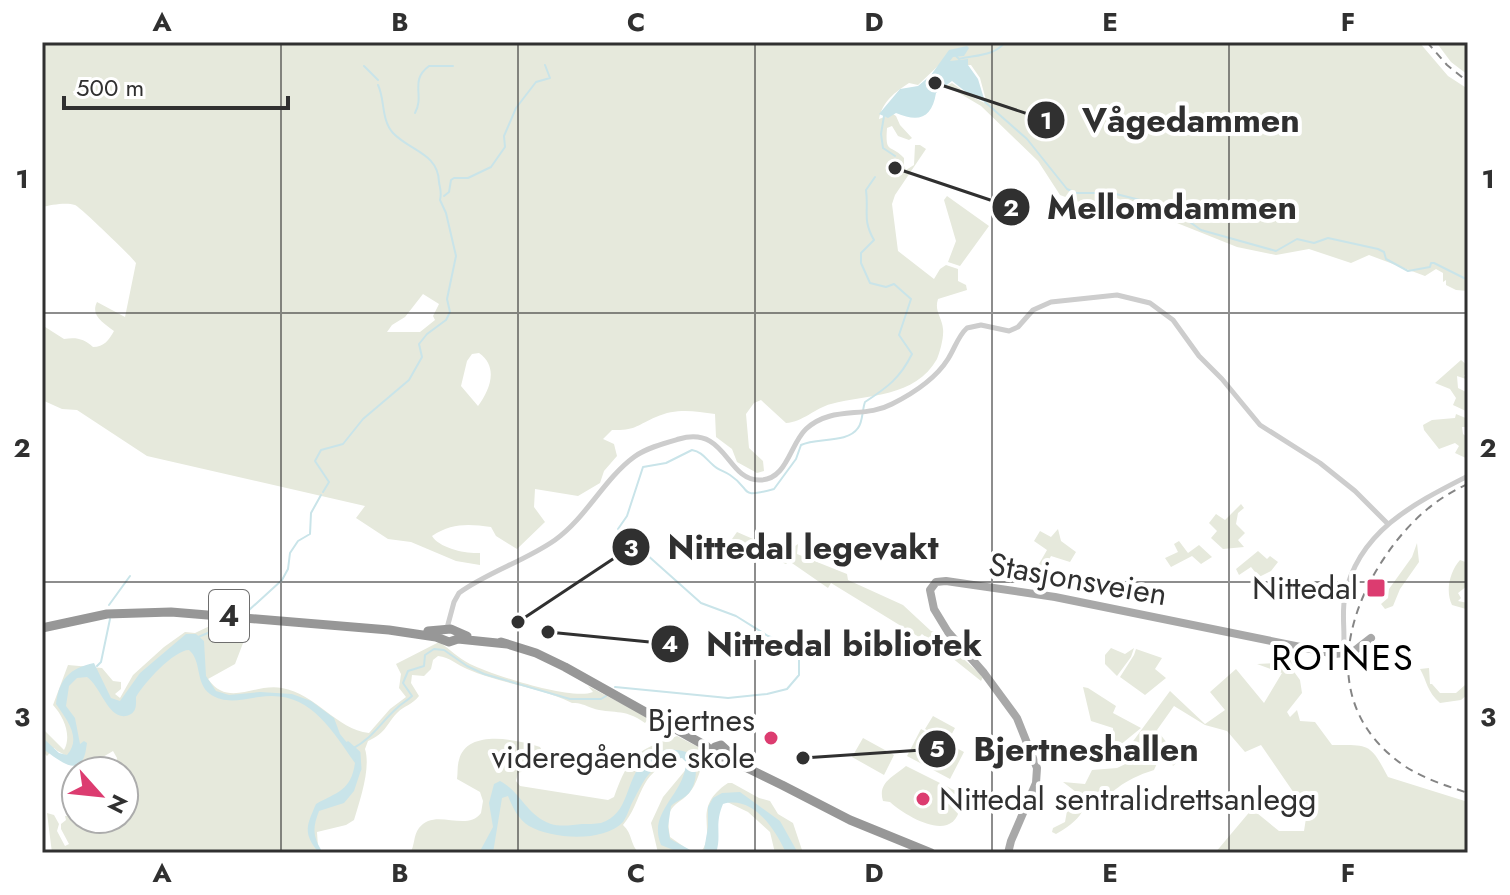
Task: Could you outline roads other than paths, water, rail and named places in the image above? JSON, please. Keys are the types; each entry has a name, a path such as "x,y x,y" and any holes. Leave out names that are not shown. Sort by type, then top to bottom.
{"highway":[{"name":"4","path":"42,628 107,614 154,611 450,634 507,644 559,664 844,818 931,853"}],"main road":[{"name":"Stasjonsveien","path":"1008,853 1036,783 1036,764 1015,714 940,621 930,595 936,583 946,581 1055,597 1343,654"},
{"path":"1343,654 1355,651 1371,638"}],"street":[{"path":"450,634 451,615 459,593 558,538 626,464 640,454 680,439 702,438 720,447 745,476 754,480 766,479 782,468 797,439 810,426 829,415 892,404 931,378 945,364 967,328 981,325 1009,331 1018,327 1036,308 1054,302 1112,295 1142,299 1170,317 1196,352 1260,425 1320,463 1355,491 1388,524"},
{"path":"1343,654 1344,602 1349,581 1364,553 1388,524 1414,504 1468,476"}],"water":[{"path":"969,48 964,56 953,57 950,61 968,59 985,102 971,96 952,81 936,93 931,108 923,116 911,118 896,113 888,118 879,114 900,89 918,86 931,75 949,50"},
{"path":"186,634 196,634 204,641 206,676 216,691 229,695 260,692 292,694 311,701 334,718 340,734 357,755 361,770 354,791 344,803 319,811 315,833 323,853 319,853 308,835 310,819 316,804 346,785 355,763 327,725 305,705 276,696 228,700 210,694 202,684 196,660 189,650 176,655 160,668 136,697 133,712 124,716 112,710 87,677 77,678 69,686 66,706 75,718 80,744 84,741 87,743 84,755 67,755 73,736 56,704 67,676 78,668 94,663 111,698 120,701 140,673"},
{"path":"42,737 59,753 67,755 60,755 58,760 43,749"},
{"path":"669,749 688,753 694,762 696,774 690,791 671,806 670,839 694,852 704,850 708,807 713,798 722,793 740,792 780,821 798,853 786,853 762,816 753,809 734,803 723,804 720,811 716,853 681,853 661,845 659,822 684,774 686,762 682,758 662,764 649,774 623,822 614,829 591,836 551,834 529,826 514,809 508,796 502,798 493,853 479,853 493,827 489,803 494,784 500,781 536,815 551,824 601,823 613,817 620,808 642,763"}],"waterway":[{"path":"956,56 959,59 984,54 996,50 1005,42"},
{"path":"444,196 449,192 454,178 468,178 491,167 505,147 504,136 516,108 536,82 550,78 545,65"},
{"path":"364,66 378,80"},
{"path":"415,113 419,100 418,83 423,72 429,66 453,66"},
{"path":"323,492 329,482 315,461 321,450 343,444 363,419 409,380 422,357 419,344 446,320 450,312 447,299 456,256 440,200 437,172 428,158 389,128 378,85"},
{"path":"985,102 1027,139 1067,189 1076,193 1108,193"},
{"path":"884,116 881,134 883,148 895,156"},
{"path":"615,687 728,698 787,689 799,675 799,658 787,643 768,636 736,616 701,603 618,529 627,516 643,467 666,463 692,450 737,480 750,493 774,489 796,459 801,445 853,433 861,423 865,402 887,387 903,370 912,354 899,335 911,299 894,284 886,287 870,283 861,263 861,253 874,240 867,221 866,190 875,177"},
{"path":"1112,193 1148,202 1201,230 1276,251 1297,239 1314,243 1328,238 1378,249 1384,252 1386,259 1408,271 1430,267 1434,263 1468,280"},
{"path":"248,611 282,580 288,569 290,553 298,541 310,534 311,513 321,495"},
{"path":"109,605 130,576"},
{"path":"97,666 101,662 110,619"},
{"path":"196,638 222,627 239,632 246,622"},
{"path":"352,749 366,740 412,696 403,683 408,671 424,666 425,655 434,649 444,650 484,674 570,699 601,699 606,696"},
{"path":"348,744 358,753 359,769"}],"railway":[{"path":"1427,42 1447,65 1468,82"},
{"path":"1468,484 1427,509 1394,544 1363,597 1349,650 1349,676 1354,702 1365,725 1382,747 1413,771 1468,793"}],"place":[{"name":"Vågedammen","path":"935,83"},
{"name":"Mellomdammen","path":"895,168"},
{"name":"Nittedal","path":"1376,588"},
{"name":"Nittedal legevakt","path":"518,622"},
{"name":"Nittedal bibliotek","path":"548,632"},
{"name":"Bjertnes videregående skole","path":"771,738"},
{"name":"Bjertneshallen","path":"803,758"},
{"name":"Nittedal sentralidrettsanlegg","path":"923,799"}],"district":[{"name":"ROTNES","path":"1343,657"}]}
